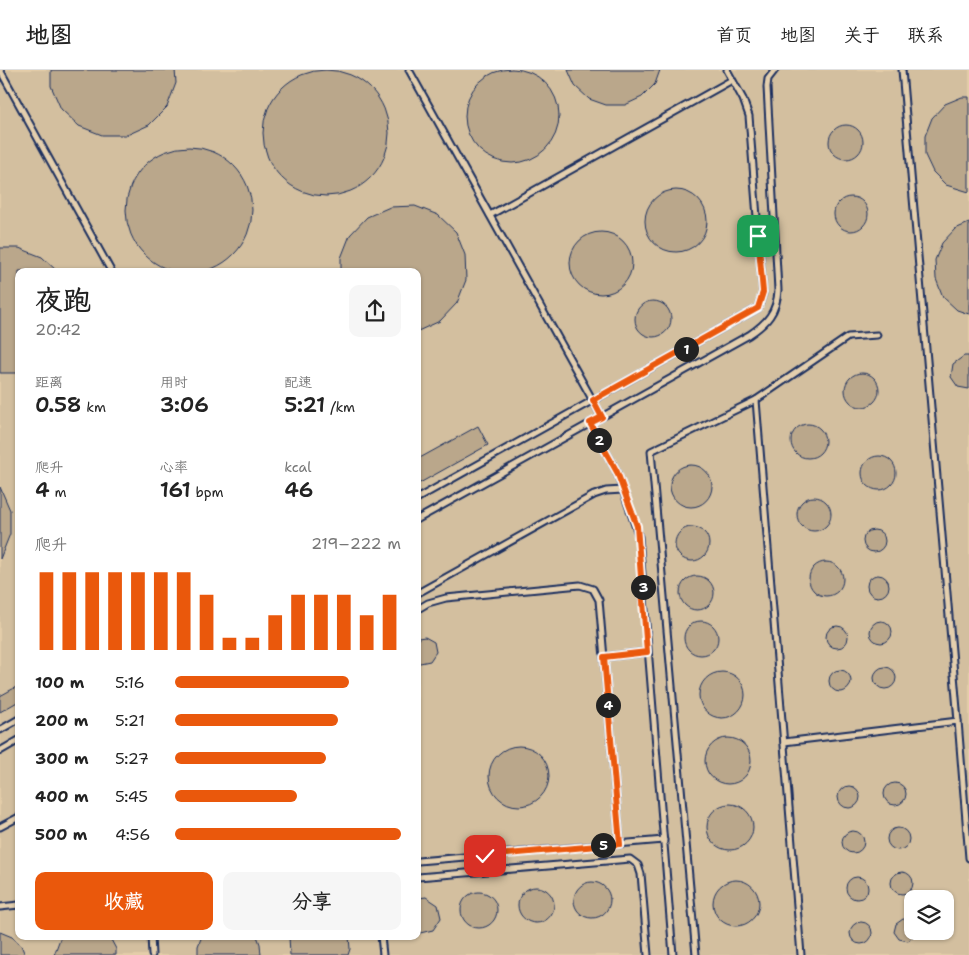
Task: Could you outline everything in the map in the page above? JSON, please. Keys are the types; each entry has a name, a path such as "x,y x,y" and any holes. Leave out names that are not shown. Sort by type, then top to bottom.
{"lane":[{"path":"0,70 109,268"},
{"path":"409,70 602,417"},
{"path":"421,496 754,311 761,304 763,292 749,116 743,99 727,70"},
{"path":"421,517 749,335 761,327 774,311 778,290 767,87 768,79 775,70"},
{"path":"902,70 969,858"},
{"path":"490,215 732,80"},
{"path":"696,955 651,451 756,400 848,337 877,335"},
{"path":"756,400 801,955"},
{"path":"590,423 617,472 639,536 673,955"},
{"path":"421,591 594,495 623,490"},
{"path":"421,607 428,602 446,598 588,586 593,589 599,600 620,844"},
{"path":"604,657 647,652"},
{"path":"0,730 15,721"},
{"path":"784,742 958,722"},
{"path":"0,751 15,742"},
{"path":"0,827 15,818"},
{"path":"421,861 664,840"},
{"path":"421,877 630,859 638,865 641,874 648,955"},
{"path":"0,907 15,905"},
{"path":"151,940 152,955"},
{"path":"381,940 382,955"}],"shaded area":[{"path":"0,70 969,70 969,955 0,955"}],"building":[{"path":"512,69 530,72 545,83 556,98 559,116 556,134 545,149 530,160 512,163 494,160 479,149 468,134 465,116 468,98 479,83 494,72"},
{"path":"51,70 175,70 176,83 167,107 149,125 127,135 102,135 79,126 61,109 51,86"},
{"path":"326,70 350,75 370,89 384,109 389,133 384,157 370,177 350,191 326,196 302,191 282,177 268,157 263,133 268,109 282,89 302,75"},
{"path":"568,70 660,70 655,84 642,97 625,105 606,105 589,99 575,86"},
{"path":"962,97 969,97 969,192 946,185 933,172 925,155 925,136 932,118 945,104"},
{"path":"846,125 853,126 858,130 862,135 862,149 858,154 853,158 846,159 839,158 834,154 830,149 829,142 830,135 834,130 839,126"},
{"path":"177,148 201,148 224,158 241,175 251,198 251,222 247,234 233,254 213,268 165,268 154,262 137,245 127,222 127,198 137,175 154,158"},
{"path":"676,190 688,192 698,199 705,209 707,221 705,233 698,243 688,250 676,252 664,250 654,243 647,233 645,221 647,209 654,199 664,192"},
{"path":"851,197 858,198 863,202 867,207 867,221 863,226 858,230 851,231 844,230 839,226 835,221 834,214 835,207 839,202 844,198"},
{"path":"415,206 438,215 456,232 465,255 466,280 457,303 440,321 421,330 421,268 341,268 341,258 350,235 367,217 390,207"},
{"path":"969,223 969,314 957,310 943,297 936,279 935,260 942,243 955,229"},
{"path":"601,232 618,237 623,241 627,246 632,263 627,280 623,285 618,289 601,294 584,289 579,285 575,280 570,263 575,246 579,241 584,237"},
{"path":"0,248 19,248 42,257 54,268 15,268 15,373 0,373"},
{"path":"653,301 660,302 666,306 670,312 670,326 666,332 660,336 653,337 646,336 640,332 636,326 635,319 636,312 640,306 646,302"},
{"path":"964,356 969,356 969,389 958,387 951,377 953,364"},
{"path":"862,373 869,374 874,378 878,383 878,397 874,402 869,406 862,407 855,406 850,402 846,397 845,390 846,383 850,378 855,374"},
{"path":"808,424 815,425 820,429 824,434 824,448 820,453 815,457 808,458 801,457 796,453 792,448 791,441 792,434 796,429 801,425"},
{"path":"478,426 488,445 421,482 421,457"},
{"path":"879,456 886,457 891,461 895,466 895,480 891,485 886,489 879,490 872,489 867,485 863,480 862,473 863,466 867,461 872,457"},
{"path":"695,465 703,468 709,474 712,486 709,498 703,504 687,507 679,504 673,498 670,482 673,474 679,468"},
{"path":"0,487 10,510 10,534 0,559"},
{"path":"814,497 821,498 826,502 830,507 830,521 826,526 821,530 814,531 807,530 802,526 798,521 797,514 798,507 802,502 807,498"},
{"path":"692,527 699,528 704,532 708,537 708,551 704,556 699,560 692,561 685,560 680,556 676,551 675,544 676,537 680,532 685,528"},
{"path":"874,530 882,533 885,541 882,549 874,552 866,549 863,541 866,533"},
{"path":"826,562 833,563 838,567 842,572 842,586 838,591 833,595 826,596 819,595 814,591 810,586 809,579 810,572 814,567 819,563"},
{"path":"878,575 886,578 889,586 886,594 878,597 870,594 867,586 870,578"},
{"path":"697,576 704,577 709,581 713,586 713,600 709,605 704,609 697,610 690,609 685,605 681,600 680,593 681,586 685,581 690,577"},
{"path":"701,621 708,622 713,626 717,631 717,645 713,650 708,654 701,655 694,654 689,650 685,645 684,638 685,631 689,626 694,622"},
{"path":"881,621 889,624 892,632 889,640 881,643 873,640 870,632 873,624"},
{"path":"837,626 845,629 848,637 845,645 837,648 829,645 826,637 829,629"},
{"path":"425,637 434,642 436,652 430,661 421,663 421,638"},
{"path":"885,667 893,670 896,678 893,686 885,689 877,686 874,678 877,670"},
{"path":"840,670 848,673 851,681 848,689 840,692 832,689 829,681 832,673"},
{"path":"718,672 726,672 735,676 741,682 745,695 741,708 735,714 726,718 718,718 709,714 703,708 699,699 699,691 703,682 709,676"},
{"path":"15,688 15,703 0,712 0,696"},
{"path":"724,738 732,738 741,742 747,748 751,761 747,774 741,780 732,784 724,784 715,780 709,774 705,765 705,757 709,748 715,742"},
{"path":"513,746 525,746 536,751 544,759 549,770 547,788 536,801 525,806 513,806 502,801 494,793 489,782 489,770 494,759 502,751"},
{"path":"895,783 903,786 906,794 903,802 895,805 887,802 884,794 887,786"},
{"path":"849,786 857,789 860,797 857,805 849,808 841,805 838,797 841,789"},
{"path":"726,804 734,804 743,808 749,814 753,827 749,840 743,846 734,850 726,850 717,846 711,840 707,831 707,823 711,814 717,808"},
{"path":"898,828 906,831 909,839 906,847 898,850 890,847 887,839 890,831"},
{"path":"853,831 861,834 864,842 861,850 853,853 845,850 842,842 845,834"},
{"path":"902,872 910,875 913,883 910,890 904,890 904,894 902,894 894,891 891,883 894,875"},
{"path":"857,877 865,880 868,888 865,896 857,899 849,896 846,888 849,880"},
{"path":"732,880 740,880 749,884 755,890 759,903 755,916 749,922 740,926 732,926 723,922 717,916 713,907 713,899 717,890 723,884"},
{"path":"592,882 599,883 605,887 609,893 609,907 605,913 599,917 592,918 585,917 579,913 575,907 574,900 575,893 579,887 585,883"},
{"path":"536,887 543,888 549,892 553,898 553,912 549,918 543,922 536,923 529,922 523,918 519,912 518,905 519,898 523,892 529,888"},
{"path":"479,892 486,893 492,897 496,903 496,917 492,923 486,927 479,928 472,927 466,923 462,917 461,910 462,903 466,897 472,893"},
{"path":"426,897 438,905 441,918 433,930 421,933 421,898"},
{"path":"904,919 904,940 909,940 908,941 899,939 894,932 896,924"},
{"path":"861,922 869,925 872,933 869,941 861,944 853,941 850,933 853,925"},
{"path":"0,932 12,937 21,945 25,955 0,955"},
{"path":"60,940 111,940 116,949 116,955 54,955"},
{"path":"200,940 258,940 261,955 198,955"},
{"path":"289,940 349,940 348,955 290,955"}],"route":[{"path":"485,856 620,844 604,657 647,652 646,632 637,526 626,502 617,472 590,423 602,417 593,400 758,308 763,299 763,292 758,236"}]}
